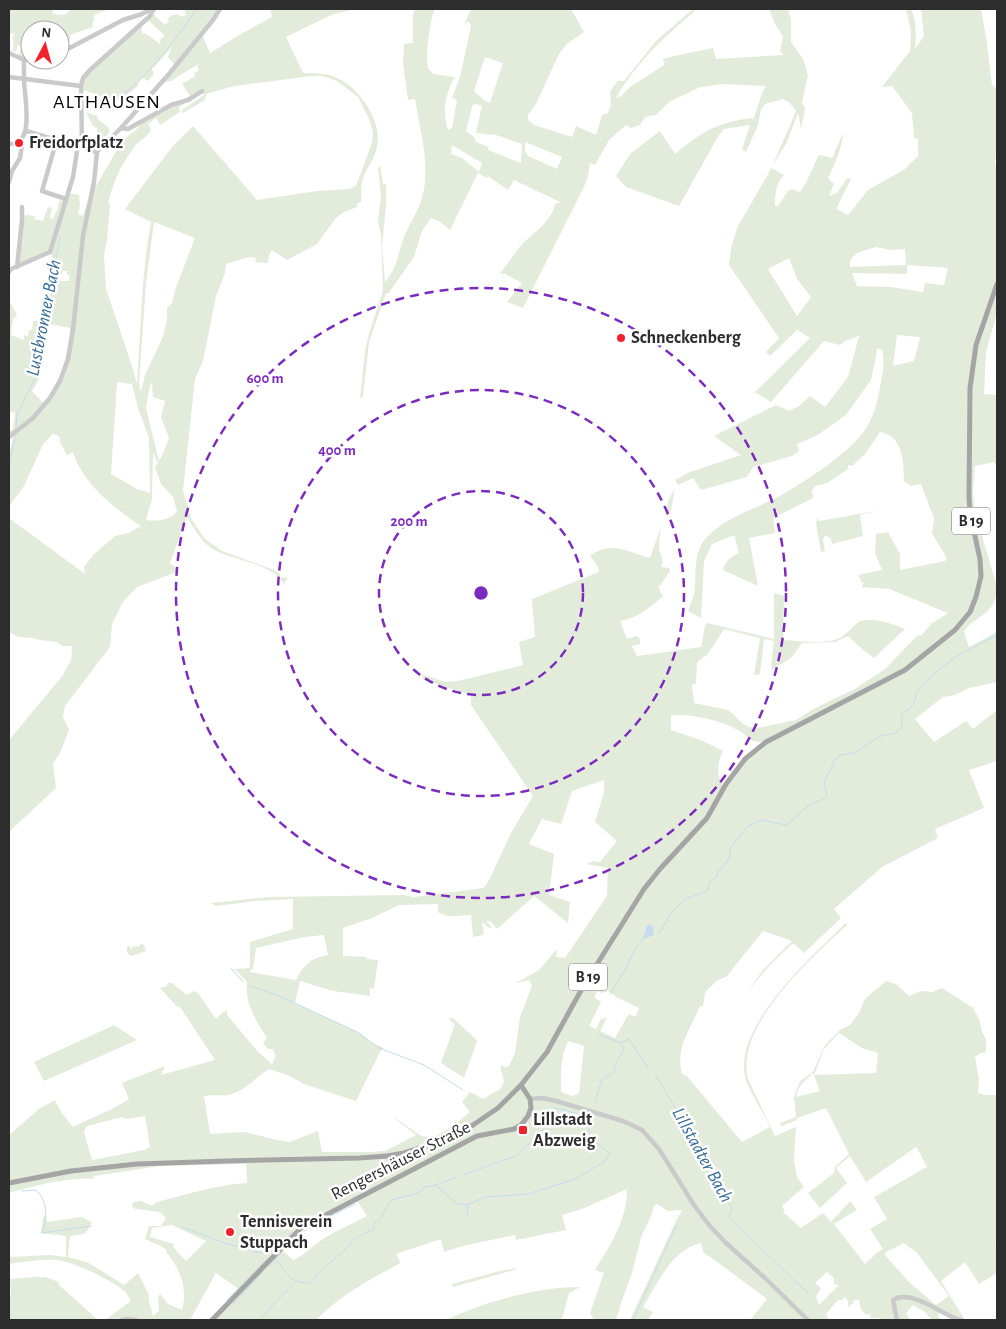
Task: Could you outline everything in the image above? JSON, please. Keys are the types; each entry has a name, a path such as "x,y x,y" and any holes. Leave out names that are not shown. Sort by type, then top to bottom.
{"main road":[{"name":"B 19","path":"522,1085 547,1052 584,985 644,889 706,818 726,784 745,759 766,742 906,670 954,630 970,612 981,576 980,559 968,496 970,388 976,345 997,284"},
{"path":"9,1183 71,1171 137,1164 359,1158 404,1153 430,1146 458,1134 498,1108 522,1085 529,1097"},
{"path":"507,1098 517,1094 529,1097"},
{"name":"Rengershäuser Straße","path":"212,1320 301,1228 477,1136 517,1127 528,1116 531,1108 529,1097"}],"street":[{"path":"70,48 123,20 153,9"},
{"path":"9,272 17,266 50,252 73,177 80,146 81,86 87,72 147,19 153,9"},
{"path":"9,436 33,418 50,398 60,381 68,360 83,236 94,182 97,152 169,74 220,9"},
{"path":"19,143 26,131 25,70"},
{"path":"9,77 81,86"},
{"path":"121,128 128,129 171,105 188,100 202,91"},
{"path":"26,131 97,152"},
{"path":"57,139 42,191 66,200"},
{"path":"9,144 19,143"},
{"path":"9,176 20,158 22,145 19,143"},
{"path":"9,182 12,171"},
{"path":"17,266 22,207"},
{"path":"529,1097 556,1100 623,1121 642,1130 659,1149 693,1204 709,1225 808,1320"},
{"path":"897,1320 893,1300 905,1296 918,1299 952,1318 960,1320"},
{"path":"122,1320 128,1318 136,1320"}],"green space":[{"path":"9,9 52,9 53,14 63,15 68,13 70,9 110,9 93,17 95,18 92,24 93,27 70,35 70,20 20,20 20,46 17,46 16,52 12,51 14,43 12,38 15,34 12,33 9,36"},
{"path":"184,9 220,9 202,34 210,53 272,17 270,9 355,9 331,15 286,37 303,73 329,75 346,83 354,89 368,107 377,127 377,147 363,178 361,202 357,203 357,207 344,212 336,218 317,244 287,260 272,250 268,263 255,262 256,258 249,257 226,264 225,273 216,296 203,361 195,379 183,490 191,518 204,538 222,551 274,570 280,574 280,578 288,577 284,584 267,569 214,549 202,540 187,517 170,563 179,571 137,587 123,602 112,624 110,647 65,706 63,717 69,730 59,755 53,763 56,788 9,832 9,740 63,675 71,660 72,646 62,646 57,642 18,637 9,632 9,518 85,574 84,567 94,554 115,536 129,533 141,526 110,503 92,485 84,475 73,452 67,455 59,436 53,434 43,444 24,486 9,507 9,455 13,438 9,438 9,432 13,429 15,413 9,411 9,300 17,315 13,319 11,335 24,340 24,335 28,336 29,330 32,330 33,321 42,321 52,257 51,252 17,267 22,217 26,215 35,216 34,219 43,221 48,207 52,208 50,218 53,219 59,201 66,199 68,193 79,195 78,214 83,216 94,182 96,186 117,150 127,137 143,121 171,105 186,102 179,107 180,112 160,125 156,118 148,124 151,129 150,131 135,146 118,173 108,203 110,204 104,256 106,289 137,384 143,282 151,222 125,209 172,147 193,126 257,200 317,191 350,189 356,186 372,143 373,132 358,97 337,81 322,76 234,86 206,94 205,100 183,113 181,111 204,95 202,91 204,90 201,89 190,96 182,84 195,76 194,73 199,70 197,66 200,63 171,81 160,83 176,66 168,57 172,47 152,69 154,74 148,81 143,78 138,83 138,86 121,99 115,101 81,89 83,78 140,25 142,34 145,33 160,44 161,38 165,36 147,19 152,13 165,25 169,21 167,19 172,15 178,14 181,17 186,15","holes":["154,222 195,238 175,290 172,303 167,308 167,319 163,337 145,375 140,391 146,283","63,271 67,271 67,275 70,275 69,281 58,281 58,274 62,274","48,325 70,328 67,352 59,379 43,403 32,391 40,376","117,382 132,384 149,438 150,493 137,489 111,474","152,384 153,397 165,401 161,417 169,438 159,461 146,408 150,385","153,453 158,463 155,467 161,484 173,497 177,511 163,520 146,520 152,499"]},
{"path":"415,9 435,9 428,38 427,63 428,68 433,74 455,77 449,90 445,109 448,130 452,128 457,100 452,98 460,77 471,26 468,21 464,25 471,9 571,9 584,32 567,44 559,54 536,104 528,115 528,120 534,125 572,137 576,126 596,135 602,115 608,113 611,104 610,91 618,81 624,81 656,41 693,9 697,9 663,39 633,73 616,98 664,65 663,59 674,56 713,48 716,59 784,55 780,51 783,37 769,9 788,9 791,19 791,42 803,59 808,75 802,102 805,108 801,129 798,113 786,144 772,166 796,111 789,102 783,99 765,104 761,109 758,125 746,152 742,149 750,125 724,129 679,206 626,187 616,176 630,154 660,131 675,154 710,129 729,122 752,118 753,120 766,86 724,84 700,87 669,102 656,115 645,117 640,125 631,128 626,125 609,140 595,165 590,163 588,177 583,189 523,308 507,302 522,283 505,274 500,274 518,249 545,223 555,204 560,202 514,180 508,190 488,176 487,178 478,173 450,230 439,221 431,218 422,231 414,257 388,294 386,293 369,342 363,396 360,399 365,351 383,291 381,235 378,222 381,196 378,168 380,165 383,184 386,184 382,247 385,282 395,266 404,237 422,198 424,186 425,161 422,136 415,99 408,100 403,64 404,44 413,43 413,15","holes":["485,57 503,63 490,103 474,91","474,104 482,106 476,133 493,134 522,144 521,163 488,150 488,147 476,142 474,137 466,131","525,142 562,157 557,169 528,156 525,151","452,145 482,163 479,172 462,158 451,154"]},
{"path":"906,9 911,9 914,19 916,33 915,49 924,36 921,9 981,9 992,85 997,89 995,163 997,169 997,313 986,352 984,394 997,395 997,468 994,462 975,466 973,491 975,513 997,586 991,608 964,631 969,647 997,632 997,682 969,688 955,695 943,697 915,719 934,742 966,721 973,729 997,710 997,761 969,770 984,808 935,829 938,838 882,867 834,909 841,918 804,953 793,943 770,965 747,992 763,970 792,941 763,931 726,977 718,980 705,992 703,1006 700,1006 688,1031 680,1056 682,1074 687,1076 742,1142 770,1127 749,1088 745,1076 745,1056 752,1035 764,1013 797,971 847,922 846,926 796,975 764,1016 752,1038 747,1059 748,1079 775,1136 796,1127 794,1160 797,1177 804,1187 782,1206 785,1212 783,1212 801,1228 823,1213 831,1222 850,1201 857,1210 834,1224 865,1264 883,1249 870,1229 887,1219 874,1197 927,1167 917,1148 866,1182 850,1156 836,1168 847,1183 820,1208 808,1193 834,1173 835,1167 849,1154 826,1108 781,1126 780,1123 796,1117 794,1097 800,1081 813,1072 824,1047 840,1030 850,1025 859,1013 865,999 886,981 896,984 909,996 921,991 932,992 942,988 973,1008 986,1039 986,1052 975,1057 979,1080 978,1093 997,1095 997,1242 995,1244 997,1246 997,1273 979,1284 965,1262 941,1281 965,1320 939,1313 938,1316 941,1320 932,1320 925,1312 913,1305 906,1313 910,1320 870,1318 871,1313 867,1315 863,1312 859,1300 854,1300 848,1307 848,1301 845,1297 842,1300 838,1300 826,1314 829,1320 750,1320 767,1299 703,1252 701,1243 681,1253 666,1269 643,1307 653,1312 648,1320 630,1320 682,1210 668,1211 657,1204 654,1206 641,1237 633,1270 616,1320 594,1320 590,1313 604,1273 595,1270 621,1221 627,1189 582,1209 562,1215 566,1230 516,1240 515,1235 444,1252 441,1239 396,1254 400,1262 399,1264 355,1289 316,1320 212,1320 240,1290 216,1273 190,1320 105,1320 131,1301 125,1292 111,1282 81,1267 63,1261 44,1260 9,1264 9,1257 50,1255 66,1257 66,1236 41,1233 43,1218 45,1215 47,1222 82,1217 91,1222 91,1226 84,1234 70,1236 68,1257 89,1263 124,1285 138,1273 150,1297 148,1297 153,1316 159,1311 158,1297 160,1294 168,1304 182,1310 184,1294 179,1272 166,1252 167,1250 145,1239 149,1226 161,1226 166,1218 160,1212 135,1209 132,1207 133,1202 141,1201 152,1206 157,1202 202,1190 247,1183 246,1164 160,1166 95,1176 93,1179 72,1179 9,1193 9,1135 39,1109 55,1100 61,1112 73,1127 129,1099 122,1083 165,1066 161,1075 215,1060 180,1007 176,1006 160,988 166,987 168,983 172,983 187,995 194,991 198,993 216,1019 223,1012 227,1011 227,1015 258,1052 272,1064 275,1057 274,1051 273,1049 268,1049 263,1043 267,1038 249,1004 247,982 235,969 250,968 250,942 293,929 293,899 216,906 211,903 269,897 403,895 414,897 484,888 511,833 533,796 471,705 471,695 424,680 421,674 445,682 458,681 523,665 519,642 535,637 532,599 599,572 598,567 590,556 598,551 612,548 650,558 662,524 659,545 662,559 661,567 669,568 670,571 659,587 658,583 658,587 663,596 638,615 620,621 627,639 637,636 640,639 640,644 632,646 637,656 701,647 707,623 774,639 774,593 784,596 783,640 815,642 834,640 844,636 860,621 866,620 880,621 905,629 874,658 848,636 835,642 802,643 792,657 772,670 774,641 764,639 760,674 754,675 760,638 724,629 708,654 697,662 696,684 692,685 694,703 728,710 749,727 758,728 796,720 815,708 855,689 885,669 918,635 921,636 931,624 948,613 889,589 862,587 865,583 862,583 858,575 882,570 875,553 876,534 888,532 900,554 900,570 947,559 932,533 934,518 921,484 911,486 904,481 901,451 898,444 888,434 880,432 865,454 852,466 848,465 848,469 827,483 815,486 812,491 813,498 773,518 775,533 749,538 758,586 723,570 725,564 739,553 734,535 712,544 704,561 701,618 688,611 695,590 698,553 703,542 710,534 728,521 788,491 813,475 851,446 867,427 874,412 883,372 882,350 877,348 871,380 846,415 816,436 797,444 799,451 792,456 753,467 747,477 701,490 693,478 678,485 675,480 690,472 741,455 714,436 776,405 789,411 799,406 810,396 825,407 848,377 859,336 840,345 824,341 771,402 755,392 810,338 797,330 770,356 766,352 779,338 729,265 731,248 737,228 771,168 784,175 776,189 775,206 778,206 788,191 792,189 800,192 818,156 822,155 832,158 843,133 838,156 828,178 834,184 829,196 837,193 847,178 851,179 836,209 848,215 868,190 905,169 918,156 918,139 914,138 912,113 892,86 882,87 910,51 911,31","holes":["876,247 891,250 905,249 906,265 850,267 852,258 863,251","789,258 797,279 811,297 797,316 768,269","907,265 948,268 944,285 925,283 923,292 891,287 857,286 852,273 907,274","897,335 920,337 914,361 893,366","671,715 717,721 734,728 756,742 765,742 731,776 724,787 719,774 723,751 701,740 671,730","604,780 604,792 595,822 617,841 600,862 593,861 586,864 608,868 607,896 565,958 556,957 557,949 539,970 516,983 529,980 532,986 520,1017 515,1053 509,1066 500,1065 504,1082 500,1089 483,1099 470,1092 462,1102 470,1112 454,1125 434,1136 422,1136 392,1116 416,1135 385,1151 322,1152 318,1131 290,1142 245,1132 210,1134 204,1096 229,1095 238,1092 269,1069 290,1076 304,1084 356,1101 381,1050 384,1050 382,1047 370,1042 360,1033 295,1003 300,981 333,991 370,996 370,988 374,989 378,960 366,959 367,957 343,956 343,928 372,918 399,905 438,904 438,912 442,914 450,916 471,915 473,937 484,935 482,922 489,928 492,927 486,921 490,921 497,929 534,896 568,923 570,902 549,895 554,854 529,844 542,819 561,824 572,791","324,935 328,955 317,958 309,963 296,980 250,972 253,968 256,948 304,937","597,991 602,993 609,991 616,997 639,1008 635,1017 628,1015 615,1038 600,1031 607,1018 601,1019 596,1029 589,1026 601,1002 594,997","839,1033 862,1048 878,1053 876,1073 814,1075 824,1049","568,1041 584,1046 579,1093 573,1096 561,1092 563,1055","813,1073 820,1091 796,1097 800,1086","145,1116 150,1147 144,1150 92,1160 84,1132 87,1126 122,1117 127,1119","356,1199 367,1216 328,1236 293,1260 280,1248 309,1223","172,1225 206,1241 186,1261 173,1247 174,1244 150,1237 152,1228","904,1243 917,1253 949,1296 936,1305 910,1283 885,1255 886,1252","827,1272 834,1278 834,1284 839,1285 819,1305 816,1297 821,1288 815,1283"]},
{"path":"86,112 97,116 108,127 110,132 105,137 97,135 97,128 93,126"},
{"path":"675,488 671,511 666,516 668,501"},
{"path":"876,511 860,515 863,536 832,544 831,539 825,535 823,539 825,551 821,552 816,523 818,517 819,521"},
{"path":"141,944 144,945 146,951 131,956 127,952 127,946 130,946 131,950 133,946 138,947"},
{"path":"453,1018 481,1044 477,1041 464,1078 441,1063 455,1024 448,1019"},
{"path":"114,1025 137,1040 44,1081 34,1062"},
{"path":"517,1268 453,1287 452,1284 500,1271"},
{"path":"45,1277 59,1282 59,1285 98,1320 9,1320 10,1279"},
{"path":"580,1287 569,1293 562,1320 446,1320 511,1297 547,1289"}],"water":[{"path":"649,924 653,926 654,935 643,939 646,928"}],"waterway":[{"path":"117,96 135,85 159,59 196,9"},
{"name":"Lustbronner Bach","path":"16,427 17,414 37,374 60,237"},
{"name":"Lustbronner Bach","path":"9,466 16,434"},
{"path":"658,933 671,913 685,899 707,891 710,881 717,877 717,872 727,861 730,855 730,848 748,826 761,820 786,825 810,804 825,798 827,796 824,781 834,760 841,755 854,753 881,736 895,733 902,727 902,714 912,705 916,693 933,674 957,656 997,635"},
{"path":"610,994 626,968 635,948 645,938"},
{"path":"231,968 243,982"},
{"path":"250,986 279,996 357,1032 379,1048 424,1065 463,1090"},
{"path":"595,1102 602,1079 614,1073 615,1065 624,1049 620,1043 598,1034"},
{"path":"621,1043 629,1039 648,1068"},
{"name":"Lillstadter Bach","path":"655,1074 711,1167 717,1183 732,1209 728,1217 810,1295"},
{"path":"436,1185 456,1203 467,1205 485,1197 528,1194 575,1179 604,1162 610,1154 590,1137 587,1116 555,1108 551,1119 539,1133"},
{"path":"463,1175 518,1155 535,1138"},
{"path":"296,1281 310,1284 317,1274 348,1247 354,1239 374,1229 374,1223 380,1220 391,1200 418,1193 425,1187 457,1177"},
{"path":"22,1191 36,1190 43,1199 46,1216 41,1233 91,1226"},
{"path":"323,1220 355,1204"},
{"path":"467,1205 468,1216"},
{"path":"284,1249 303,1232 319,1222"},
{"path":"633,1320 676,1226"},
{"path":"182,1227 225,1243 265,1254"},
{"path":"279,1246 292,1232"},
{"path":"269,1266 281,1253"},
{"path":"227,1300 267,1259"},
{"path":"275,1259 292,1279 297,1281"},
{"path":"233,1304 262,1273"},
{"path":"259,1320 292,1285"}],"place":[{"name":"Freidorfplatz","path":"19,143"},
{"name":"Schneckenberg","path":"621,338"},
{"name":"Lillstadt Abzweig","path":"523,1130"},
{"name":"Tennisverein Stuppach","path":"230,1232"}],"district":[{"name":"ALTHAUSEN","path":"107,102"}]}
